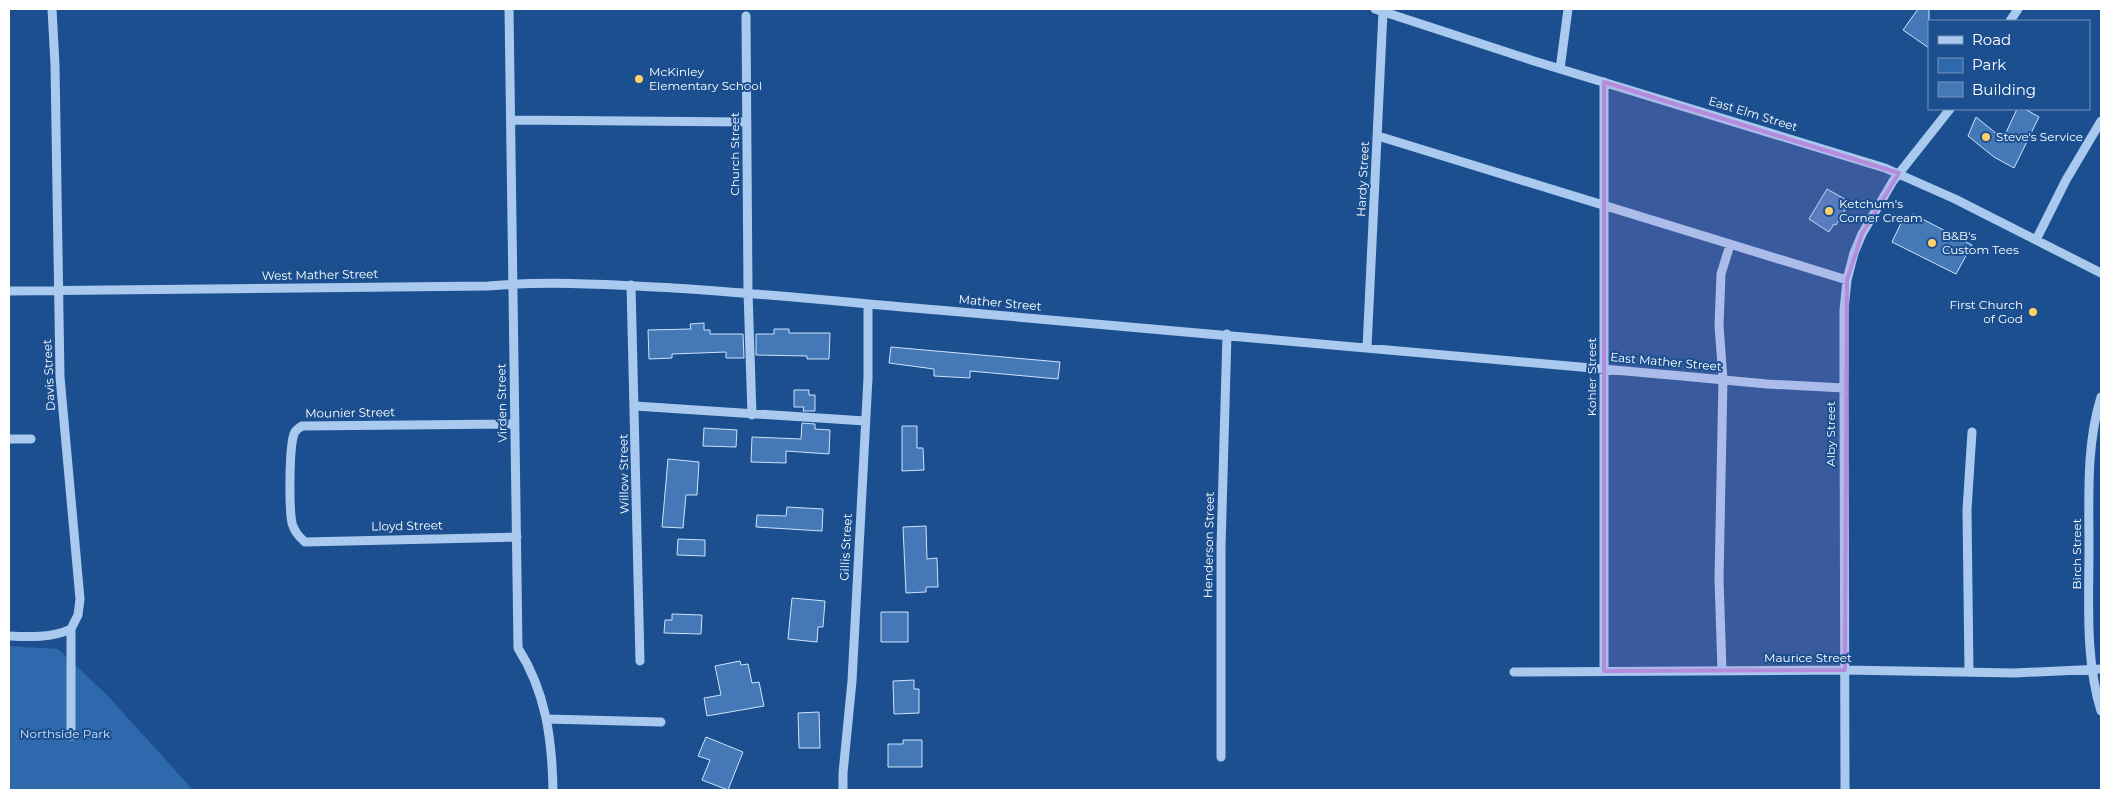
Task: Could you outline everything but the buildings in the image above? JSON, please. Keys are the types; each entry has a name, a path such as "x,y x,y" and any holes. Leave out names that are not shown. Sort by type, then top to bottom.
{"street":[{"name":"Davis Street","path":"52,9 60,377 80,599 78,615 71,629 71,736"},
{"name":"Virden Street","path":"509,9 518,648 530,667 543,699 548,718 553,790"},
{"path":"1560,69 1568,9"},
{"path":"2011,20 2018,9"},
{"name":"East Elm Street","path":"1379,10 1560,69 1899,173 2101,273"},
{"name":"Hardy Street","path":"1367,348 1378,136 1379,10"},
{"name":"Church Street","path":"746,16 748,292 752,415"},
{"name":"Kohler Street","path":"1604,82 1604,671"},
{"name":"Alby Street","path":"1845,790 1844,310 1847,280 1854,253 1862,234 1899,173 1949,110"},
{"path":"511,120 747,122"},
{"path":"2036,240 2066,180 2101,121"},
{"path":"1378,136 1604,207 1847,280"},
{"path":"1722,670 1719,579 1723,380 1719,326 1721,274 1730,244"},
{"name":"West Mather Street","path":"9,291 488,286 532,282 631,285"},
{"name":"Mather Street","path":"631,285 748,292 1367,348"},
{"name":"Willow Street","path":"631,285 640,661"},
{"name":"Gillis Street","path":"843,790 852,681 869,348 868,304"},
{"name":"Henderson Street","path":"1221,757 1221,547 1226,334"},
{"name":"East Mather Street","path":"1367,348 1723,380 1844,388"},
{"name":"Birch Street","path":"2101,397 2089,463 2091,670 2101,711"},
{"path":"635,406 865,421"},
{"name":"Mounier Street","path":"298,537 292,524 292,443 295,431 302,426 515,424"},
{"path":"1969,672 1967,510 1972,432"},
{"path":"9,439 31,439"},
{"name":"Lloyd Street","path":"298,537 306,542 517,537"},
{"path":"9,636 34,637 62,633 71,629"},
{"name":"Maurice Street","path":"1514,672 1845,670 2015,673 2101,669"},
{"path":"548,718 661,722"}],"highlighted area":[{"path":"1604,82 1899,173 1862,234 1847,280 1845,670 1604,671"}],"green space":[{"name":"Northside Park","path":"9,646 58,649 106,694 193,790 9,790"}],"place":[{"name":"McKinley Elementary School","path":"639,79"},
{"name":"Steve's Service","path":"1986,137"},
{"name":"Ketchum's Corner Cream","path":"1829,211"},
{"name":"B&B's Custom Tees","path":"1932,243"},
{"name":"First Church of God","path":"2033,312"}]}
